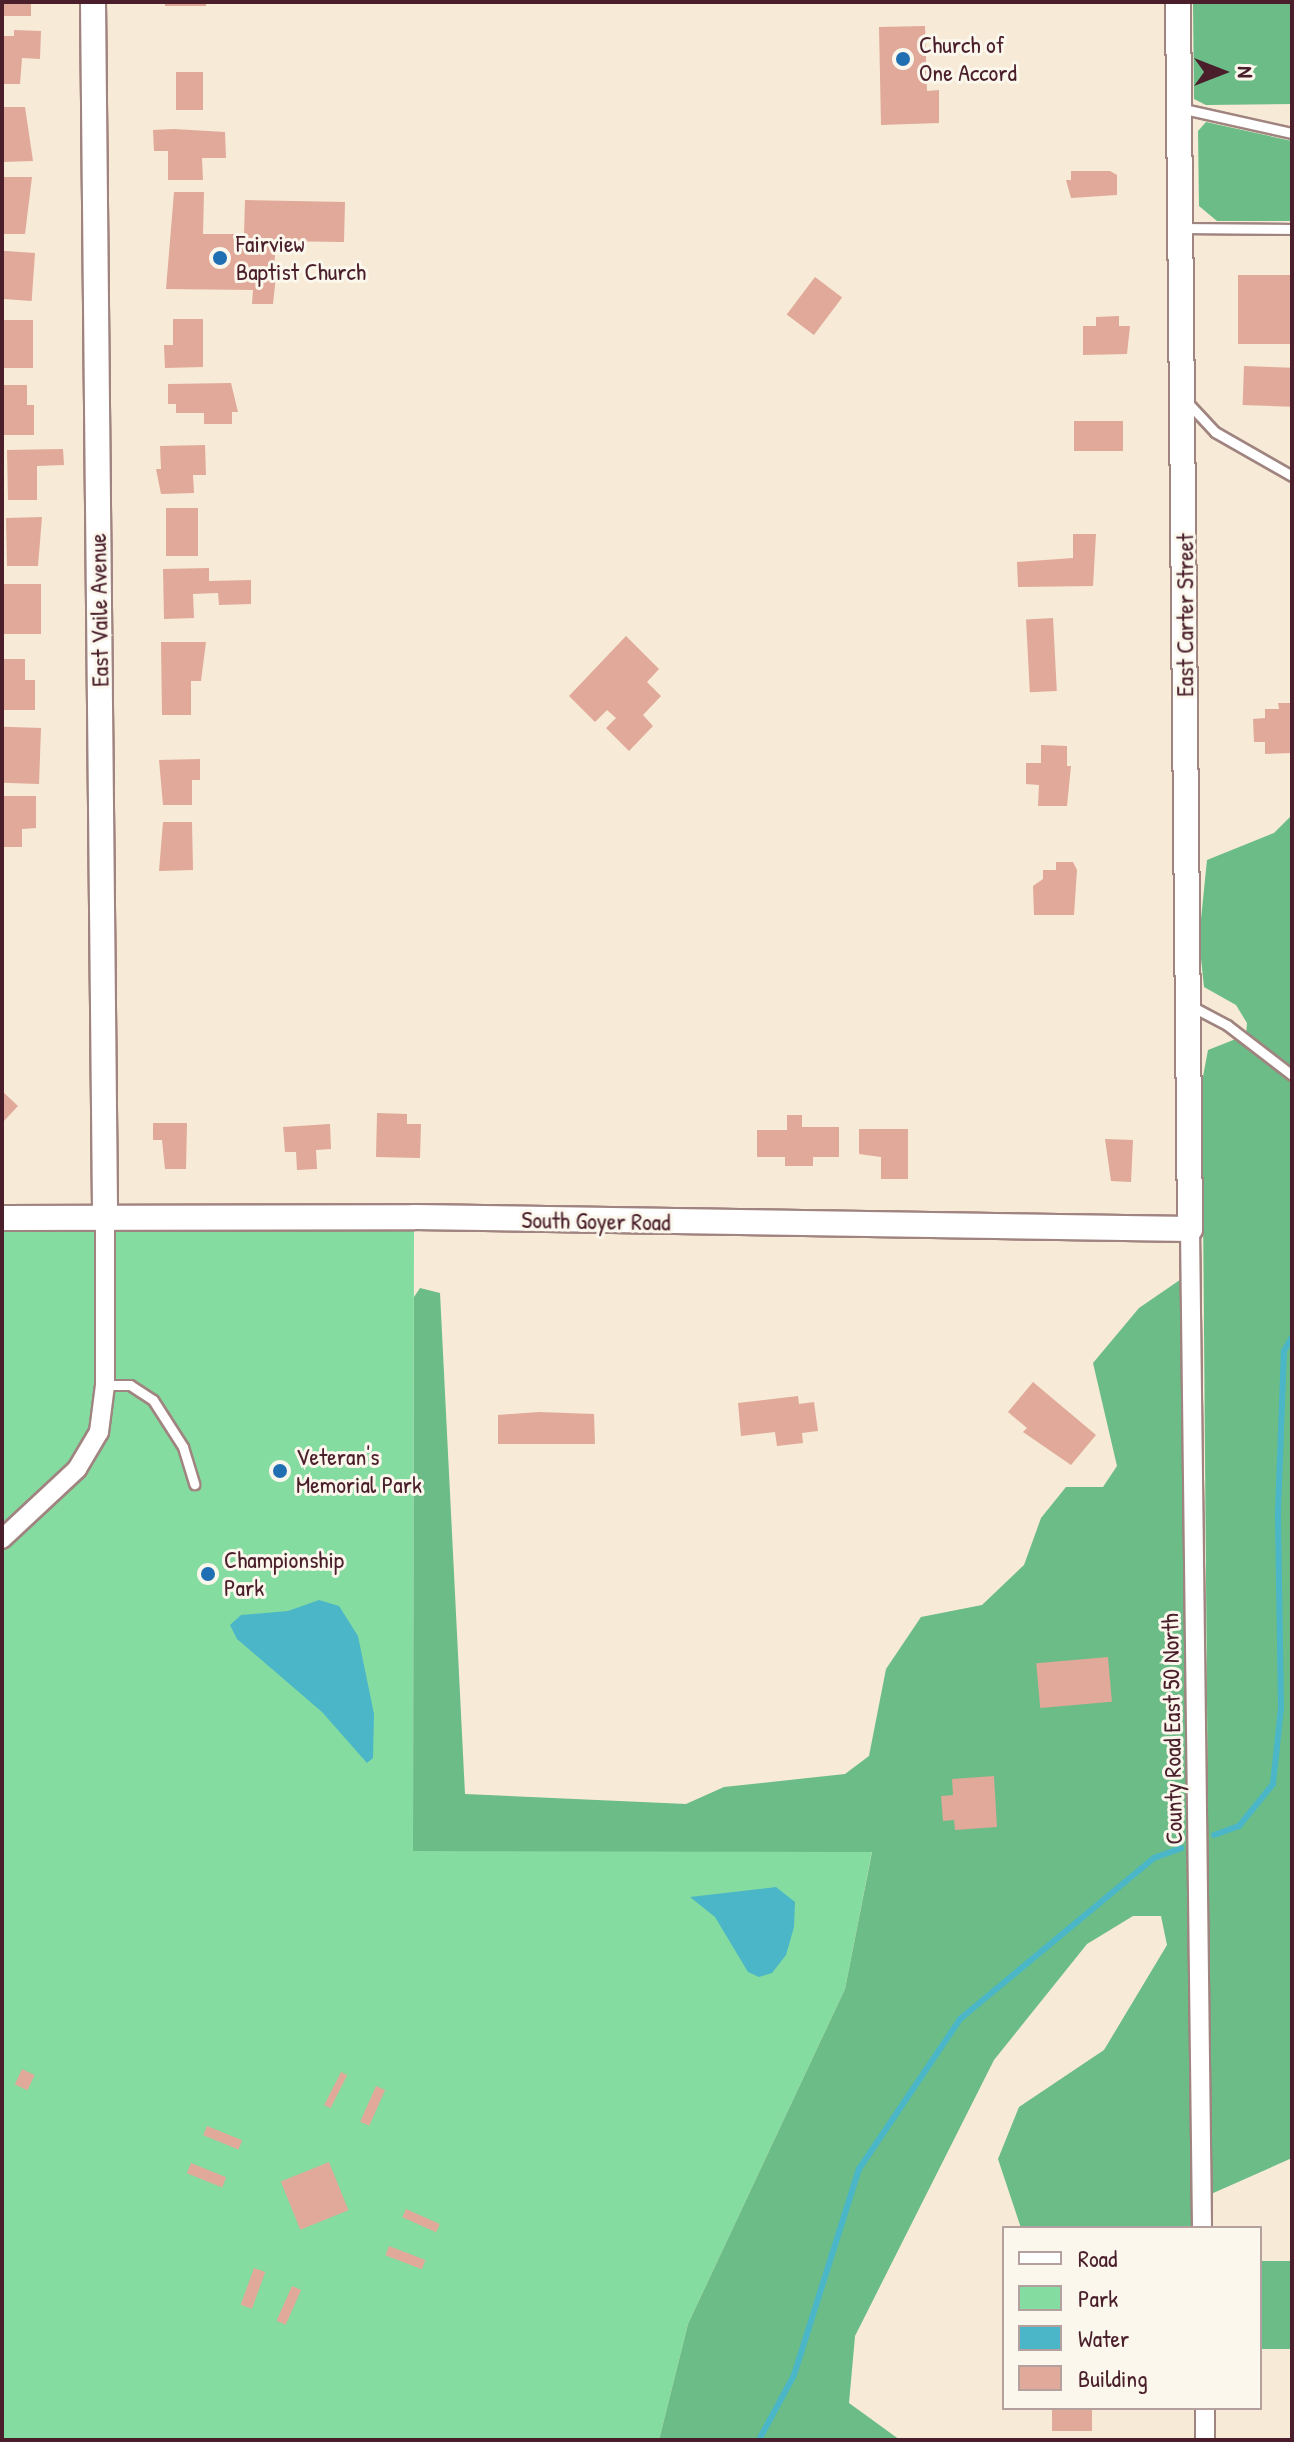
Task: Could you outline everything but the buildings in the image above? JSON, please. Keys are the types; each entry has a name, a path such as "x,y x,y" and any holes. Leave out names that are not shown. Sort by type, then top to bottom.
{"street":[{"name":"East Vaile Avenue","path":"93,2 105,1218"},
{"name":"East Carter Street","path":"1178,2 1190,1229"},
{"name":"South Goyer Road","path":"2,1218 414,1217 1190,1229"},
{"path":"2,1539 88,1456 99,1432 105,1385 105,1218"},
{"name":"County Road East 50 North","path":"1190,1229 1202,2226"},
{"path":"1205,2410 1205,2440"}],"lane":[{"path":"1180,108 1292,133"},
{"path":"1182,228 1292,229"},
{"path":"1183,398 1215,432 1292,476"},
{"path":"1188,1005 1227,1025 1292,1075"},
{"path":"105,1385 130,1385 153,1400 183,1447 194,1484"}],"green space":[{"path":"1193,2 1292,2 1292,104 1206,105 1194,99"},
{"path":"1206,122 1292,141 1292,221 1217,221 1199,206 1198,131"},
{"path":"1292,815 1292,2158 1211,2194 1202,1082 1208,1050 1246,1035 1247,1023 1236,1005 1204,987 1199,939 1207,860 1274,833"},
{"name":"Championship Park","path":"414,1217 413,1851 872,1851 845,1989 688,2324 659,2440 2,2440 2,1218"},
{"path":"1190,1273 1202,2226 1020,2226 998,2159 1019,2107 1104,2050 1167,1945 1161,1916 1133,1916 1087,1944 994,2060 855,2336 849,2403 900,2440 659,2440 688,2324 845,1989 872,1852 413,1851 414,1297 420,1288 440,1293 465,1794 686,1804 724,1787 845,1774 869,1756 886,1669 921,1617 982,1605 1024,1565 1041,1518 1066,1487 1103,1487 1117,1466 1093,1363 1139,1308"},
{"path":"1262,2261 1292,2261 1292,2349 1262,2349"}],"water":[{"path":"319,1600 339,1606 358,1636 374,1714 373,1758 367,1763 322,1712 237,1639 230,1625 241,1615 288,1611"},
{"path":"776,1887 795,1902 794,1927 786,1955 772,1973 759,1977 748,1972 715,1917 690,1897"}],"waterway":[{"path":"1214,1835 1239,1826 1273,1784 1281,1708 1278,1512 1284,1351 1292,1337"},
{"path":"759,2440 794,2375 859,2169 960,2019 1154,1858 1181,1848"}],"place":[{"name":"Church of One Accord","path":"903,59"},
{"name":"Fairview Baptist Church","path":"220,258"},
{"name":"Veteran's Memorial Park","path":"280,1471"},
{"name":"Championship Park","path":"208,1574"}]}
